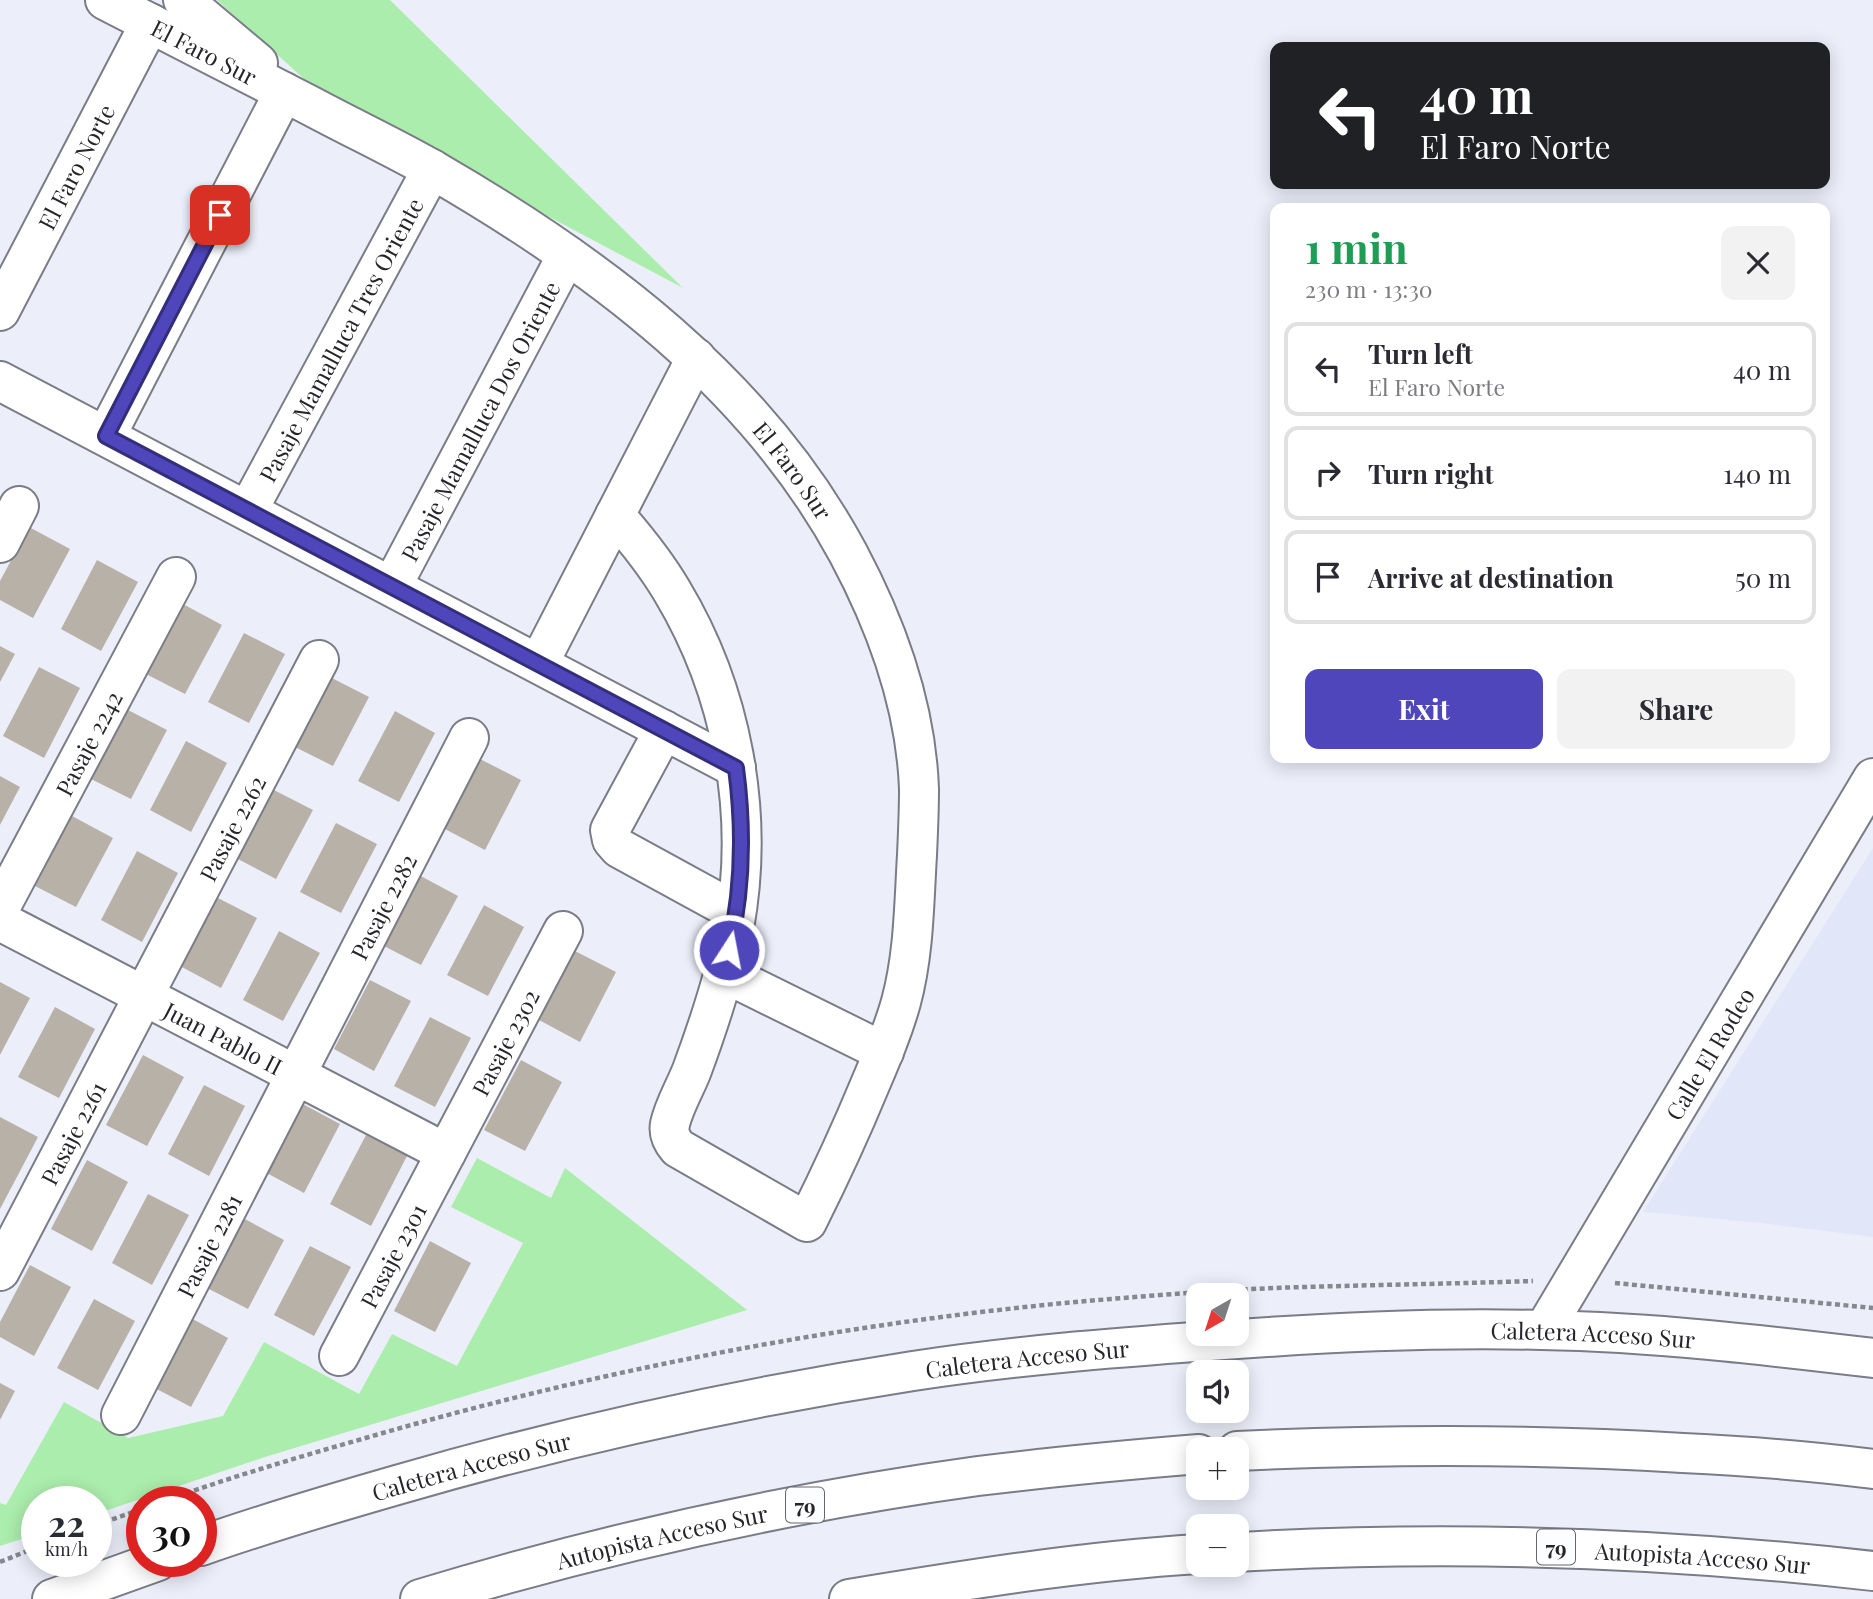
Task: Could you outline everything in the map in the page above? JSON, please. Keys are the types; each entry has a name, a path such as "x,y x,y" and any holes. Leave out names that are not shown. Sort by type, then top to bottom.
{"main road":[{"name":"El Faro Sur","path":"105,0 432,169 567,255 633,305 696,358 737,399 775,442 834,528 876,611 894,654 915,742 919,787 913,937 901,1003 884,1052 845,1143 807,1222 678,1148 669,1134 671,1120 709,1024 724,973"},
{"name":"El Faro Sur","path":"183,0 295,98"},
{"name":"El Faro Norte","path":"0,312 150,23"},
{"path":"106,436 295,98"},
{"name":"Pasaje Mamalluca Tres Oriente","path":"248,510 432,169"},
{"name":"Pasaje Mamalluca Dos Oriente","path":"392,586 567,255"},
{"path":"539,663 696,358"},
{"path":"0,381 736,768"},
{"path":"0,543 19,506"},
{"path":"615,515 672,591 694,632 724,713 736,768 741,831 740,879 734,927 724,973 884,1052"},
{"name":"Pasaje 2242","path":"0,908 176,577"},
{"name":"Pasaje 2262","path":"144,996 319,660"},
{"path":"664,730 610,830 612,840 619,848 736,912"},
{"name":"Pasaje 2282","path":"296,1075 469,738"},
{"name":"Calle El Rodeo","path":"1544,1330 1861,821 1873,778"},
{"name":"Juan Pablo II","path":"0,921 446,1153"},
{"name":"Pasaje 2302","path":"446,1153 564,931"},
{"name":"Pasaje 2261","path":"0,1271 144,996"},
{"name":"Pasaje 2281","path":"121,1415 296,1075"},
{"name":"Pasaje 2301","path":"339,1356 446,1153"},
{"name":"Caletera Acceso Sur","path":"217,1541 447,1470 684,1413 915,1371 1059,1353 1241,1338 1455,1329 1624,1334 1873,1358"},
{"path":"1249,1450 1347,1446 1478,1445 1609,1448 1741,1456 1873,1469"},
{"name":"Autopista Acceso Sur","path":"420,1599 615,1545 833,1499 977,1476 1186,1455"},
{"name":"Autopista Acceso Sur","path":"1249,1551 1428,1545 1547,1546 1735,1558 1873,1571"},
{"path":"849,1599 1071,1566 1186,1555"},
{"path":"52,1599 126,1572"}],"path":[{"path":"0,1562 21,1553"}],"shaded area":[{"path":"1873,848 1873,1237 1643,1212"}],"green space":[{"path":"217,0 390,0 683,288 324,97"},
{"path":"477,1158 551,1198 565,1168 747,1310 265,1457 179,1486 126,1486 126,1504 112,1509 112,1486 21,1486 21,1539 0,1546 0,1503 6,1505 64,1402 128,1438 223,1416 264,1342 359,1394 392,1334 457,1366 523,1243 451,1207"}],"building":[{"path":"29,527 70,549 33,618 0,600 0,581"},
{"path":"97,560 138,582 101,651 61,629"},
{"path":"181,603 222,625 185,694 144,673"},
{"path":"244,633 285,654 249,723 208,702"},
{"path":"0,646 15,654 0,682"},
{"path":"39,667 80,688 44,758 3,736"},
{"path":"328,676 369,697 333,766 291,745"},
{"path":"126,709 167,730 131,799 89,778"},
{"path":"395,711 435,733 399,802 358,781"},
{"path":"186,741 227,763 191,832 150,810"},
{"path":"480,759 521,780 485,850 443,828"},
{"path":"0,776 20,787 0,825"},
{"path":"272,789 313,810 276,879 236,858"},
{"path":"72,816 113,838 76,907 35,886"},
{"path":"336,823 377,844 341,913 300,892"},
{"path":"137,851 178,873 142,942 101,920"},
{"path":"417,874 458,896 421,965 380,944"},
{"path":"216,897 257,918 221,988 180,966"},
{"path":"484,905 524,927 488,996 447,975"},
{"path":"279,931 320,953 283,1021 243,1000"},
{"path":"575,951 616,972 580,1042 539,1020"},
{"path":"370,980 411,1001 374,1071 334,1049"},
{"path":"0,982 30,998 0,1055"},
{"path":"55,1007 95,1029 59,1098 18,1077"},
{"path":"430,1017 471,1038 435,1107 394,1086"},
{"path":"143,1055 184,1077 147,1146 106,1125"},
{"path":"521,1060 562,1082 525,1151 484,1130"},
{"path":"204,1085 245,1106 209,1176 168,1154"},
{"path":"299,1102 340,1124 304,1193 263,1171"},
{"path":"0,1117 38,1137 0,1209"},
{"path":"366,1135 407,1156 371,1226 330,1204"},
{"path":"87,1160 128,1182 92,1251 51,1229"},
{"path":"148,1194 189,1215 152,1285 112,1263"},
{"path":"243,1218 284,1240 248,1309 207,1288"},
{"path":"430,1241 471,1263 435,1332 394,1311"},
{"path":"310,1246 351,1267 314,1336 274,1315"},
{"path":"30,1265 71,1287 34,1356 0,1337 0,1322"},
{"path":"94,1299 135,1321 98,1390 57,1368"},
{"path":"187,1316 228,1338 191,1407 151,1386"},
{"path":"0,1383 15,1391 0,1420"}],"route":[{"path":"220,215 106,436 736,768 741,831 740,879 729,950"}]}
